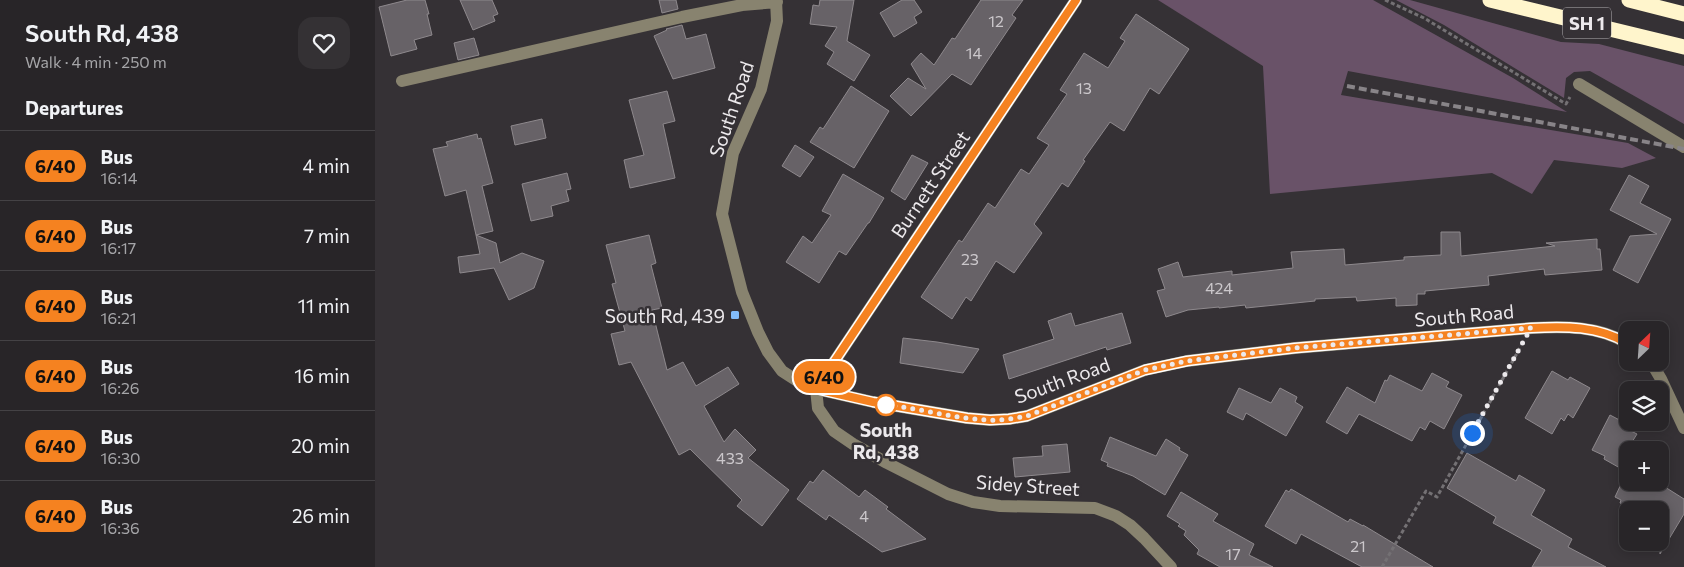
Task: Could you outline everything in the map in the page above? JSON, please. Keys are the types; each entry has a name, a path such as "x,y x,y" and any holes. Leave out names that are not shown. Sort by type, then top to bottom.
{"highway":[{"name":"SH 1","path":"1490,0 1684,47"},
{"name":"SH 1","path":"1629,0 1684,14"}],"street":[{"name":"Burnett Street","path":"816,389 1076,0"},
{"name":"South Road","path":"776,1 777,21 761,89 733,153 722,214 742,292 765,346 782,371 799,382 816,389 873,402 967,418 1009,419 1027,416 1145,370 1187,361 1295,348 1531,328 1570,326 1596,330 1619,338"},
{"path":"402,80 682,17 741,5 776,1"},
{"path":"1579,84 1684,147"},
{"path":"1656,371 1684,428"},
{"name":"Sidey Street","path":"816,389 817,408 834,431 887,463 948,494 973,502 1000,506 1095,508 1116,516 1130,525 1171,567"}],"path":[{"path":"1385,0 1424,18 1566,104 1579,84"},
{"path":"1381,567 1427,491 1437,496 1531,328"}],"shaded area":[{"path":"1158,0 1373,0 1513,78 1567,112 1348,71 1341,95 1628,143 1656,158 1622,168 1554,160 1532,194 1492,173 1270,194 1263,66"},
{"path":"1396,0 1410,0 1561,42 1599,44 1684,66 1684,124 1590,71 1574,72 1566,78 1564,98 1444,25"}],"building":[{"path":"407,0 425,0 432,35 414,40 417,49 391,56 379,7"},
{"path":"460,0 492,0 498,14 493,16 495,21 473,30"},
{"path":"659,0 676,0 678,9 662,13"},
{"path":"820,0 854,0 847,41 870,55 854,81 827,64 834,52 825,46 837,27 810,24 813,5 819,6"},
{"path":"902,0 914,0 922,12 914,17 917,23 894,37 880,13"},
{"path":"981,0 1023,0 1012,15 1016,18 971,85 952,74 911,116 890,96 908,78 926,89 911,64 921,53 934,65 952,38 955,39"},
{"path":"1136,14 1189,49 1159,94 1150,88 1124,131 1110,122 1083,160 1085,161 1068,187 1062,183 1034,224 1042,233 1014,273 996,261 971,301 966,297 952,319 921,297 959,240 962,242 988,203 995,208 1021,169 1029,174 1049,145 1037,138 1067,94 1060,90 1084,53 1108,68 1125,41 1120,38"},
{"path":"682,25 686,39 706,34 715,68 673,79 654,36 666,29"},
{"path":"474,38 479,55 458,60 454,43"},
{"path":"851,86 889,111 854,168 810,142 820,127 823,129"},
{"path":"667,91 675,121 663,124 675,178 630,188 624,160 644,155 629,100"},
{"path":"542,119 546,138 515,145 511,126"},
{"path":"477,134 478,139 481,138 493,183 482,186 493,231 476,235 466,190 445,196 433,149 448,146 446,142"},
{"path":"795,145 814,157 800,177 782,166"},
{"path":"912,155 928,163 905,200 891,191"},
{"path":"567,173 571,189 566,190 569,201 551,206 553,216 531,221 522,184"},
{"path":"843,174 884,198 846,255 839,251 819,283 786,262 803,236 812,243 831,215 822,211"},
{"path":"1629,175 1649,186 1640,203 1671,219 1638,283 1613,270 1630,236 1657,234 1610,210"},
{"path":"1441,232 1460,232 1461,256 1555,246 1546,243 1597,239 1597,249 1600,249 1602,270 1545,275 1544,269 1488,276 1489,285 1425,291 1425,294 1417,294 1417,305 1396,306 1396,298 1357,301 1356,297 1315,299 1315,301 1246,308 1245,305 1188,310 1166,317 1157,291 1165,289 1158,269 1178,262 1183,277 1232,271 1232,275 1293,268 1291,252 1344,249 1345,265 1404,260 1404,257 1441,255"},
{"path":"476,235 496,243 500,263 522,253 544,261 534,288 509,300 494,268 460,273 458,257 480,254"},
{"path":"649,235 656,263 651,265 662,308 652,310 667,370 683,362 696,386 728,367 739,384 704,406 724,442 735,429 756,450 748,458 789,490 762,526 737,506 742,500 690,449 679,455 631,362 619,365 611,334 625,331 612,284 616,283 606,245"},
{"path":"1071,313 1075,326 1122,313 1131,343 1107,350 1106,347 1009,379 1003,355 1054,339 1048,321"},
{"path":"903,338 979,349 963,373 900,363"},
{"path":"1552,371 1568,380 1570,377 1590,388 1573,418 1568,414 1564,421 1561,418 1552,434 1525,418"},
{"path":"1432,373 1449,382 1446,387 1462,395 1444,429 1430,421 1425,430 1420,427 1412,441 1359,414 1347,434 1326,422 1347,387 1375,403 1385,380 1387,381 1390,375 1422,391"},
{"path":"1239,388 1271,403 1280,388 1297,397 1295,402 1303,407 1286,436 1246,413 1243,420 1227,412"},
{"path":"1610,415 1619,420 1619,431 1631,431 1637,434 1633,441 1619,441 1619,467 1604,459 1605,456 1592,450"},
{"path":"1110,437 1156,456 1166,439 1188,455 1165,495 1133,476 1107,466 1108,463 1101,460"},
{"path":"1067,444 1070,472 1015,477 1013,458 1043,456 1042,446"},
{"path":"1467,453 1516,481 1519,475 1545,490 1531,515 1572,539 1568,547 1606,567 1532,567 1542,550 1493,523 1496,517 1447,488"},
{"path":"823,470 859,497 865,490 888,507 886,509 926,539 882,552 829,515 826,520 797,499 810,481 813,483"},
{"path":"1619,488 1619,491 1669,490 1684,499 1684,514 1669,539 1669,501 1621,501 1615,497"},
{"path":"1291,489 1348,522 1350,519 1363,525 1433,567 1362,567 1301,534 1296,544 1265,526 1286,490 1289,492"},
{"path":"1181,492 1218,514 1213,521 1254,544 1249,555 1273,567 1220,567 1197,554 1199,550 1184,535 1186,531 1178,526 1180,524 1167,516"}],"railway":[{"path":"1347,86 1684,149"}],"bus line":[{"name":"6/40","path":"1076,0 816,389 873,402 967,418 1009,419 1027,416 1145,370 1187,361 1295,348 1531,328 1570,326 1596,330 1619,338"}],"place":[{"name":"South Rd, 439","path":"735,315"},
{"name":"South Rd, 438","path":"886,405"}],"route":[{"path":"886,405 967,418 1009,419 1027,416 1145,370 1187,361 1295,348 1531,328 1472,433"}]}
